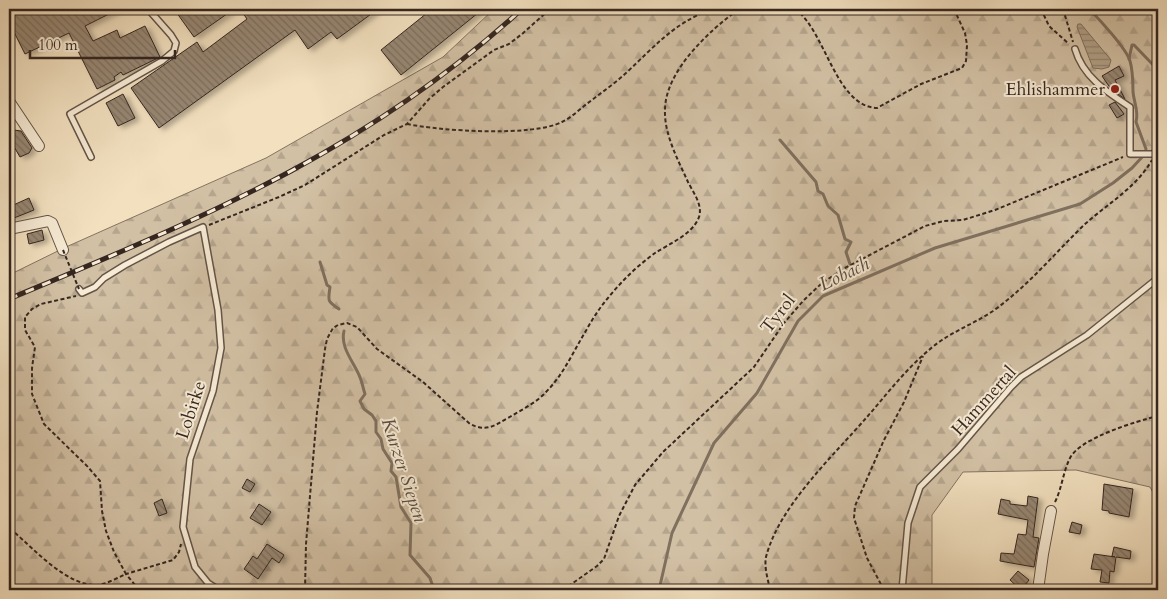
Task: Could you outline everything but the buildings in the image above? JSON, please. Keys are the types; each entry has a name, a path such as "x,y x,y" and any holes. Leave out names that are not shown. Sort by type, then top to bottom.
{"street":[{"path":"9,101 39,146"},
{"path":"9,229 48,221 52,223 63,250"},
{"path":"1038,590 1051,510"}],"lane":[{"path":"91,157 70,114 162,61 174,51 176,43 172,35 148,9"},
{"path":"1075,49 1079,62 1092,79 1111,96 1130,107 1130,154 1157,154"},
{"path":"79,289 82,292 87,292 104,278 125,265 203,227"},
{"name":"Lobirke","path":"203,227 219,317 221,348 213,391 188,466 183,528 195,567 208,583 219,590"},
{"name":"Hammertal","path":"902,590 908,523 920,488 958,449 1021,377 1087,335 1158,278"}],"path":[{"path":"203,227 279,198 305,185 384,135 407,124 429,99 443,87 494,50 509,44 550,9"},
{"path":"407,124 424,128 508,130 546,127 563,122 613,84 665,35 711,9"},
{"path":"305,590 306,544 317,412 325,349 330,332 338,325 347,323 352,325 384,355 416,376 470,424 480,428 496,425 542,396 558,378 588,327 620,284 636,268 680,237 698,218 700,206 678,158 668,130 665,109 666,97 676,74 694,51 718,25 739,9"},
{"path":"795,9 807,21 851,95 860,104 870,108 877,108 921,84 962,68 966,61 967,45 965,33 954,9"},
{"path":"1041,9 1049,26 1075,49"},
{"path":"1063,9 1075,49"},
{"name":"Tyrol","path":"563,590 601,563 626,501 647,470 702,414 748,372 763,355 784,323 802,301 822,283 845,268 925,226 963,220 995,210 1130,154"},
{"path":"770,590 765,568 766,558 781,520 811,481 924,354 940,341 993,310 1018,291 1085,225 1119,198 1148,167 1157,154"},
{"path":"63,250 79,289 79,295 41,304 32,309 25,317 25,330 34,347 32,394 44,424 100,481 102,511 106,531 114,552 126,574 139,590"},
{"path":"884,590 867,558 854,518 856,506 924,354"},
{"path":"1051,510 1059,494 1070,456 1076,450 1084,444 1133,422 1158,416"},
{"path":"9,531 14,532 62,573 85,583 98,585 176,558 185,535"},
{"path":"9,581 21,590"}],"green space":[{"path":"494,9 1158,9 1158,502 1150,487 1076,470 963,472 932,515 932,590 9,590 9,275 66,247 266,158 443,57"}],"shaded area":[{"path":"1078,24 1081,24 1111,60 1109,67 1102,69 1093,68 1077,27"}],"waterway":[{"path":"1089,9 1128,55 1137,111 1136,122 1146,149 1145,154"},
{"path":"1129,59 1132,45 1134,45 1158,70"},
{"path":"780,140 816,182 818,191 823,194 828,206 838,215 845,239 851,242 846,252 850,264"},
{"name":"Lobach","path":"1149,152 1158,150"},
{"name":"Lobach","path":"659,590 672,533 714,443 757,393 798,321 823,296 935,248 1080,204 1113,183 1132,168 1144,155"},
{"name":"Kurzer Siepen","path":"320,262 327,285 330,287 329,300 339,309"},
{"name":"Kurzer Siepen","path":"344,331 345,348 360,377 365,394 360,401 364,409 376,421 376,432 381,439 383,449 392,463 391,471 396,477 401,507 411,523 410,555 430,578 434,590"}],"railway":[{"path":"9,299 116,254 222,206 322,154 382,117 440,76 522,9"}],"place":[{"name":"Ehlishammer","path":"1115,89"}]}
